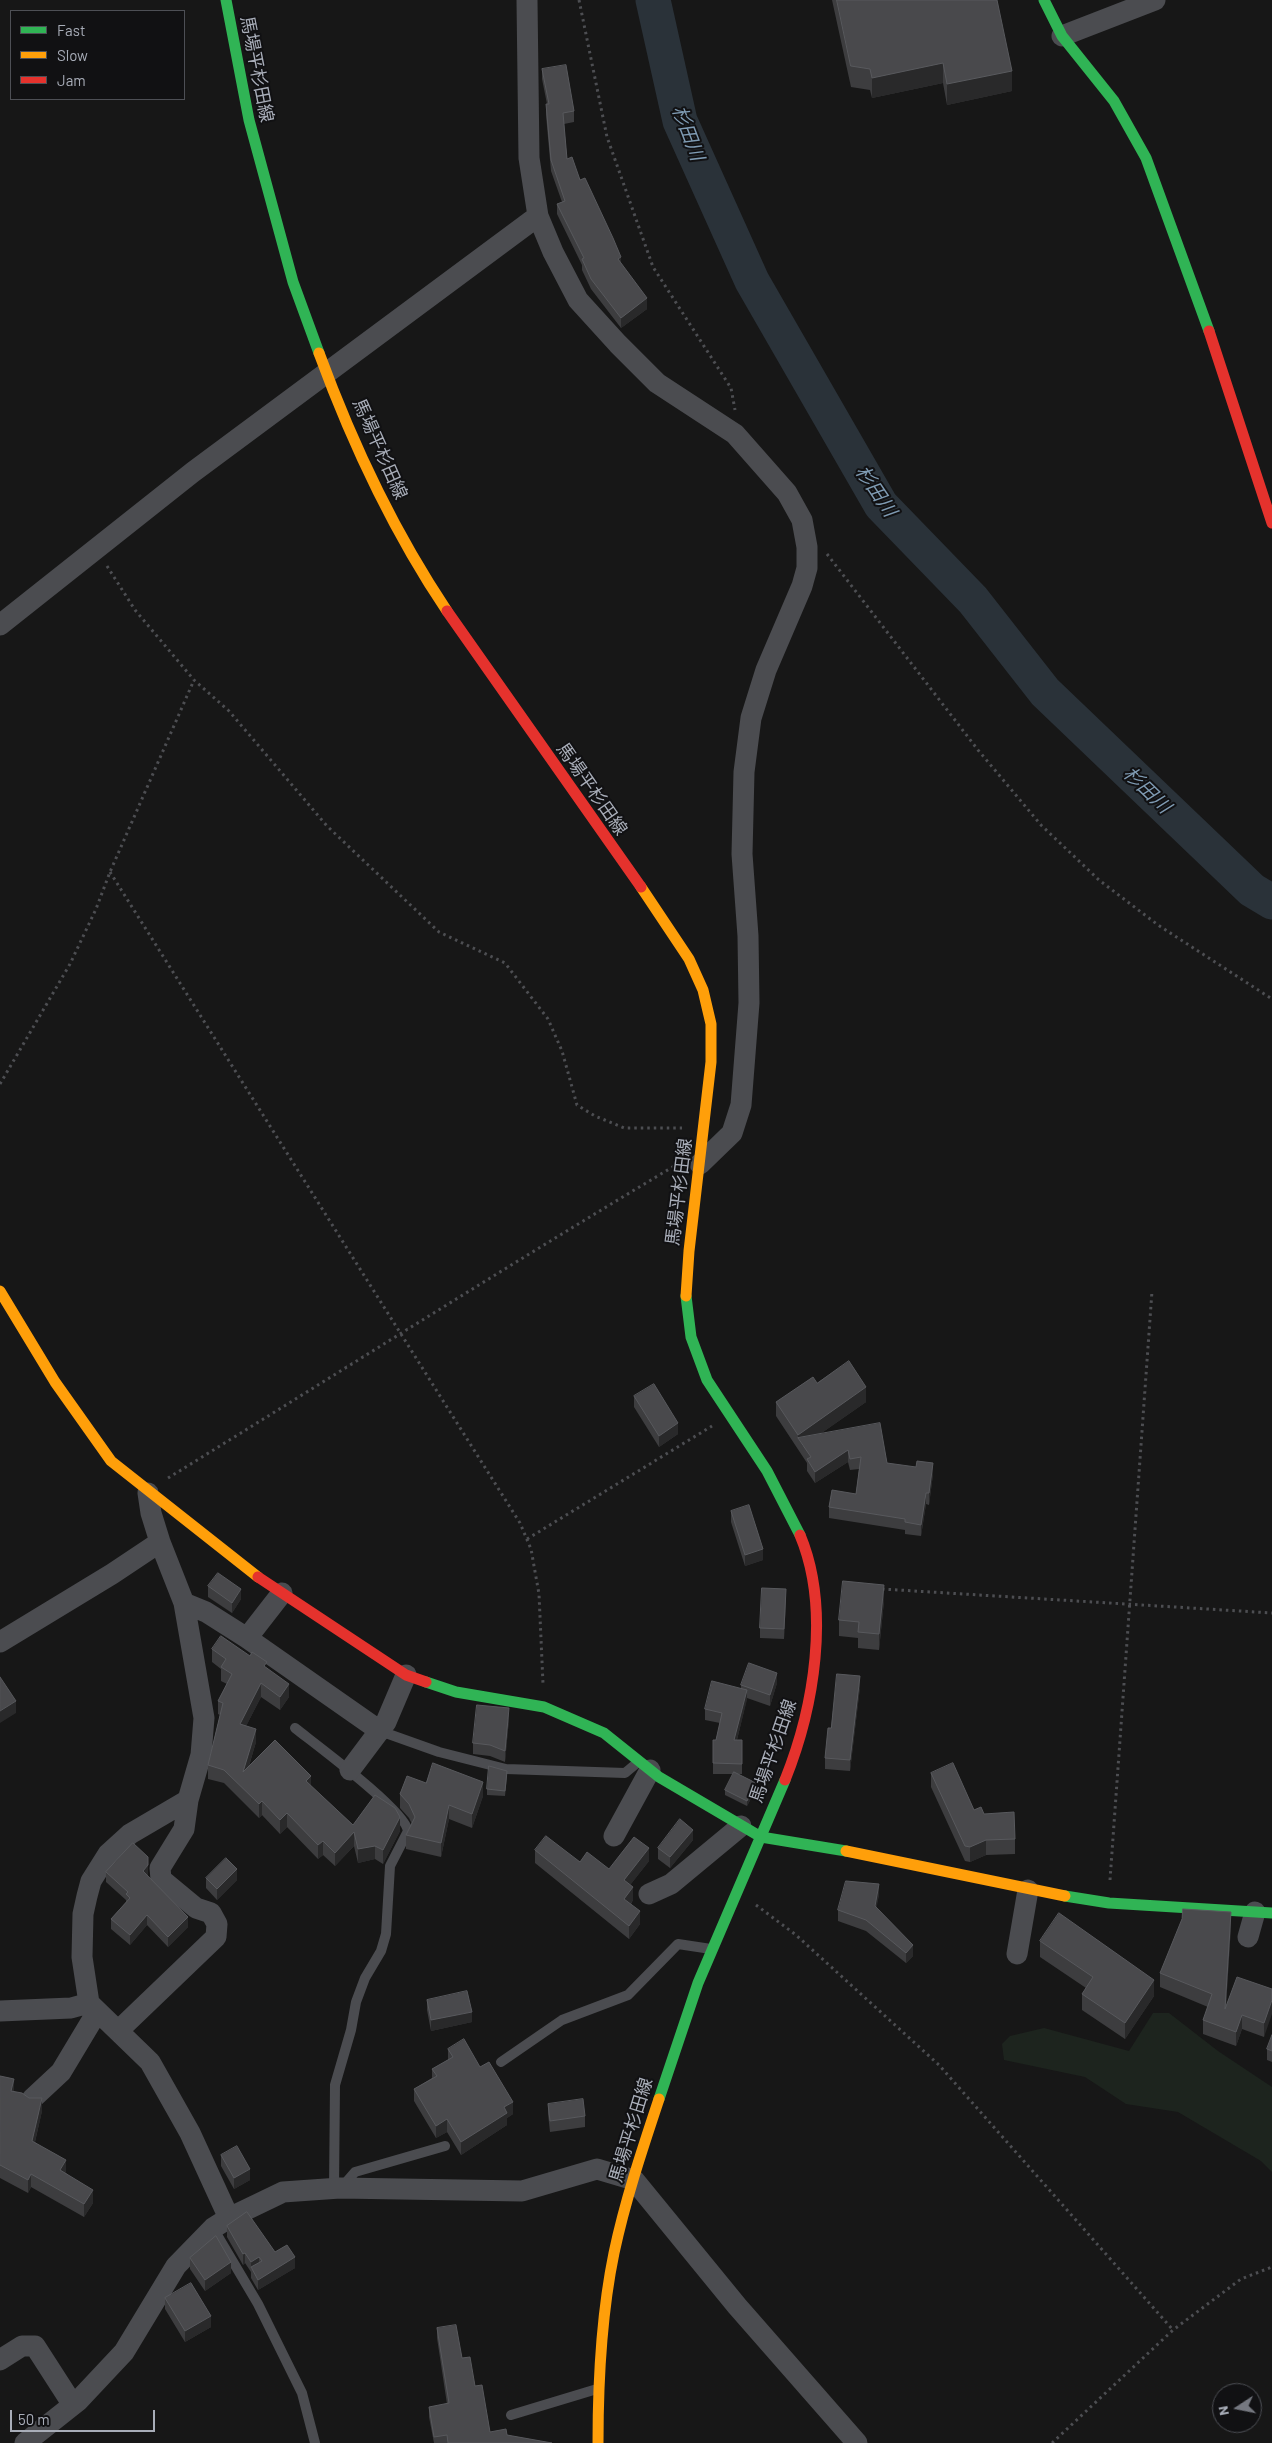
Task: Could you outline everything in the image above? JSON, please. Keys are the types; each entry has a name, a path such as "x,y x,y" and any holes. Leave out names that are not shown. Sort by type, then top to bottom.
{"main road":[{"name":"馬場平杉田線","path":"226,0 249,120 293,282 326,372 372,479 419,569 501,690 678,940 696,972 709,1011 712,1036 712,1064 686,1273 686,1312 698,1363 765,1471 800,1532 810,1565 817,1612 817,1652 804,1728 761,1838 703,1971 654,2112 617,2236 606,2311 598,2389 598,2443"},
{"path":"1044,0 1062,36 1114,101 1146,158 1213,341 1272,523"},
{"path":"0,1290 55,1382 111,1461 148,1493 247,1570 406,1674 456,1692 544,1707 604,1733 644,1766 686,1794 761,1838 877,1857 1028,1890 1109,1903 1264,1913"}],"street":[{"path":"527,0 529,158 538,216 553,252 578,300 605,330 657,383 734,434 787,493 802,520 807,547 807,568 802,586 764,678 751,718 744,772 742,854 748,936 749,1003 741,1105 732,1133 700,1164"},
{"path":"1062,36 1155,0"},
{"path":"2,619 326,372 538,216"},
{"path":"118,2031 216,1937 218,1930 215,1917 211,1913 196,1908 161,1879 160,1868 184,1829 188,1800 201,1755 204,1718 184,1603 160,1542 151,1513 148,1493"},
{"path":"0,1642 112,1574 160,1542"},
{"path":"247,1638 282,1593"},
{"path":"184,1603 206,1612 247,1638 380,1731"},
{"path":"350,1770 380,1731 406,1674"},
{"path":"614,1836 644,1766"},
{"path":"188,1800 120,1842 108,1854 91,1882 82,1914 82,1957 93,2008 150,2062 190,2133 221,2223"},
{"path":"649,1894 671,1884 741,1826"},
{"path":"1016,1954 1028,1890"},
{"path":"1248,1937 1264,1913"},
{"path":"0,2011 93,2008"},
{"path":"32,2099 61,2072 93,2008"},
{"path":"25,2443 73,2405 124,2352 176,2266 221,2223 283,2192 337,2189 522,2191 596,2168 634,2180 736,2306 857,2443"},
{"path":"0,2360 22,2346 35,2346 73,2405"}],"lane":[{"path":"295,1728 350,1770 401,1815 408,1831 390,1866 386,1934 381,1951 365,1978 356,2002 351,2030 335,2085 337,2189"},
{"path":"380,1731 439,1752 506,1769 625,1773 644,1766"},
{"path":"501,2062 562,2020 628,1995 678,1944 712,1949"},
{"path":"337,2189 355,2172 445,2146"},
{"path":"221,2223 302,2393 315,2443"},
{"path":"511,2415 598,2389"}],"path":[{"path":"579,0 607,137 653,267 731,388 740,442"},
{"path":"95,548 135,610 194,680 229,711 327,826 438,932 505,963 548,1019 562,1051 577,1105 595,1116 624,1128 686,1128"},
{"path":"826,552 978,750 1040,824 1099,880 1158,925 1272,999"},
{"path":"0,1084 70,964 96,909 110,872 194,680"},
{"path":"110,872 520,1523 531,1549 539,1594 544,1707"},
{"path":"148,1493 163,1481 548,1242 683,1161 700,1164"},
{"path":"1109,1903 1152,1291"},
{"path":"527,1539 729,1415"},
{"path":"873,1588 1130,1605 1272,1612"},
{"path":"738,1891 796,1935 939,2065 1173,2330"},
{"path":"1052,2443 1173,2330 1240,2279 1272,2267"}],"shaded area":[{"path":"1153,2013 1169,2013 1218,2051 1272,2087 1272,2172 1261,2161 1178,2112 1126,2104 1085,2077 1004,2060 1002,2044 1010,2036 1044,2028 1129,2051"}],"building":[{"path":"837,0 997,0 1012,71 947,84 943,63 872,78 870,69 851,66"},
{"path":"566,65 574,111 563,113 567,159 572,157 580,180 585,178 621,257 618,259 647,298 621,318 591,279 582,259 584,258 557,204 565,201 551,160 546,104 549,104 542,69"},
{"path":"849,1361 866,1387 798,1435 776,1402 813,1377 817,1383"},
{"path":"654,1384 678,1423 659,1436 634,1396"},
{"path":"880,1423 887,1463 916,1467 917,1461 933,1463 929,1493 926,1493 921,1525 905,1522 905,1519 829,1507 832,1490 856,1494 861,1457 850,1459 848,1450 815,1472 807,1459 811,1457 798,1438"},
{"path":"749,1505 763,1549 745,1555 731,1511"},
{"path":"218,1573 241,1589 232,1603 208,1586"},
{"path":"843,1581 884,1585 879,1634 858,1632 859,1622 839,1620"},
{"path":"762,1588 786,1589 784,1629 760,1628"},
{"path":"221,1636 250,1656 252,1652 267,1662 264,1666 289,1684 280,1697 261,1683 240,1724 256,1729 243,1772 275,1740 311,1776 306,1781 353,1825 375,1795 395,1808 400,1817 383,1850 375,1846 358,1849 354,1832 335,1853 323,1841 318,1845 287,1813 280,1820 262,1801 259,1804 224,1770 208,1765 223,1703 218,1701 232,1674 221,1667 226,1659 212,1649"},
{"path":"749,1663 777,1673 770,1695 741,1685"},
{"path":"837,1674 860,1676 850,1760 825,1758 828,1728 831,1728"},
{"path":"0,1677 16,1701 0,1711"},
{"path":"712,1681 747,1690 734,1740 742,1740 742,1764 713,1763 713,1740 716,1740 722,1713 705,1709"},
{"path":"477,1705 509,1708 505,1751 490,1745 473,1743"},
{"path":"433,1763 483,1782 472,1814 449,1805 441,1843 406,1835 415,1817 409,1804 400,1794 407,1776 426,1783"},
{"path":"953,1763 974,1810 981,1807 984,1814 1014,1812 1015,1839 986,1840 970,1847 965,1846 931,1773"},
{"path":"489,1766 507,1771 505,1791 487,1789"},
{"path":"734,1772 756,1783 747,1801 725,1790"},
{"path":"680,1819 693,1830 670,1857 658,1848"},
{"path":"546,1836 580,1862 587,1852 609,1869 634,1837 649,1848 624,1880 633,1887 624,1899 640,1911 629,1926 535,1850"},
{"path":"133,1843 148,1857 148,1865 143,1871 188,1917 168,1937 147,1915 130,1935 111,1919 130,1898 126,1894 128,1892 106,1872"},
{"path":"226,1858 237,1869 217,1889 206,1878"},
{"path":"846,1881 879,1884 875,1906 913,1945 906,1953 866,1920 838,1910"},
{"path":"1183,1909 1231,1912 1225,2009 1237,1977 1272,1989 1272,2000 1264,2023 1242,2015 1236,2032 1203,2020 1212,1994 1160,1973 1182,1919"},
{"path":"1059,1913 1154,1980 1125,2023 1082,1994 1093,1977 1040,1941"},
{"path":"467,1991 472,2012 431,2020 427,2000"},
{"path":"1272,2035 1272,2051 1267,2049"},
{"path":"464,2039 480,2067 489,2062 513,2102 504,2107 507,2113 461,2142 447,2119 436,2126 414,2089 437,2076 432,2069 453,2057 448,2049"},
{"path":"0,2076 14,2079 11,2091 22,2093 29,2098 42,2098 32,2141 66,2160 60,2170 93,2190 84,2204 31,2174 28,2180 0,2165"},
{"path":"583,2099 585,2116 550,2121 548,2104"},
{"path":"237,2146 250,2169 234,2178 221,2155"},
{"path":"247,2212 275,2252 287,2245 295,2257 258,2280 251,2267 262,2261 259,2257 251,2262 245,2253 243,2254 227,2226"},
{"path":"216,2236 231,2262 205,2280 190,2258"},
{"path":"191,2283 211,2316 185,2331 165,2298"},
{"path":"456,2325 462,2358 470,2357 475,2386 482,2385 490,2432 506,2429 507,2435 552,2443 448,2443 447,2435 434,2437 429,2407 449,2403 437,2328"}],"waterway":[{"name":"杉田川","path":"653,0 680,121 752,281 881,505 973,600 1045,692 1252,890 1272,902"}],"traffic: fast":[{"path":"226,0 249,120 293,282 319,353"},
{"path":"1044,0 1062,36 1114,101 1146,158 1209,331"},
{"path":"686,1296 691,1337 707,1380 767,1471 800,1535"},
{"path":"426,1682 456,1692 544,1707 604,1733 659,1777 761,1837 846,1851"},
{"path":"659,2099 698,1983 785,1780"},
{"path":"1065,1896 1109,1903 1272,1913"}],"traffic: slow":[{"path":"319,353 345,420 376,486 409,550 447,611"},
{"path":"641,887 689,959 703,990 711,1024 711,1062 689,1251 686,1296"},
{"path":"0,1291 55,1382 111,1461 258,1577"},
{"path":"846,1851 1065,1896"},
{"path":"598,2443 601,2348 606,2300 614,2253 640,2156 659,2099"}],"traffic: jam":[{"path":"1209,331 1272,523"},
{"path":"447,611 641,887"},
{"path":"785,1780 804,1722 811,1690 817,1626 815,1594 809,1564 800,1535"},
{"path":"258,1577 406,1675 426,1682"}]}
